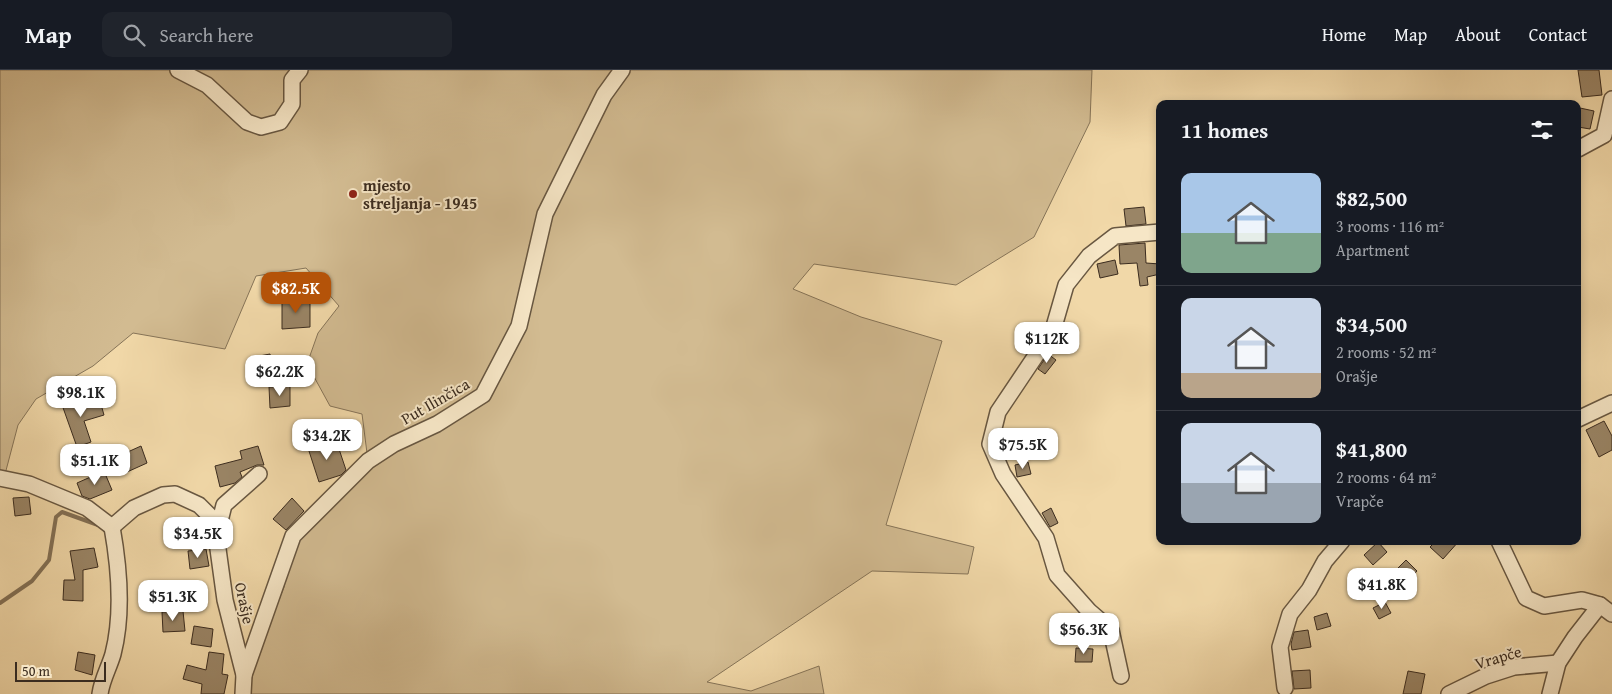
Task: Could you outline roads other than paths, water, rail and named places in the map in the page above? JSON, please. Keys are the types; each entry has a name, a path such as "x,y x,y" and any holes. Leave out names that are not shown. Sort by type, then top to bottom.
{"street":[{"path":"178,70 207,85 247,122 261,127 280,122 292,104 292,80 300,70"},
{"name":"Put Ilinčica","path":"244,675 293,536 368,461 394,444 437,424 483,395 519,326 545,214 604,95 622,70"},
{"path":"1581,147 1608,133 1612,99"},
{"path":"1121,676 1111,630 1089,611 1056,575 1046,538 1003,474 990,444 998,412 1053,330 1066,285 1089,256 1115,236 1156,232"},
{"path":"1581,418 1612,403"},
{"path":"217,535 224,505 259,474"},
{"path":"0,478 29,484 87,508 112,527 116,555 118,610 113,654 102,679 100,694"},
{"name":"Orašje","path":"112,527 134,508 162,495 175,494 199,505 214,520 225,600 244,675 243,694"},
{"path":"1285,688 1280,647 1290,614 1309,590 1325,561 1339,545"},
{"path":"1501,545 1526,598 1544,606 1582,600 1606,610 1575,637 1558,662 1550,694"},
{"name":"Vrapče","path":"1449,694 1486,676 1514,667 1558,662"}],"waterway":[{"path":"0,603 32,581 49,560 56,517 62,512 98,525"}],"place":[{"name":"mjesto streljanja - 1945","path":"353,194"}]}
